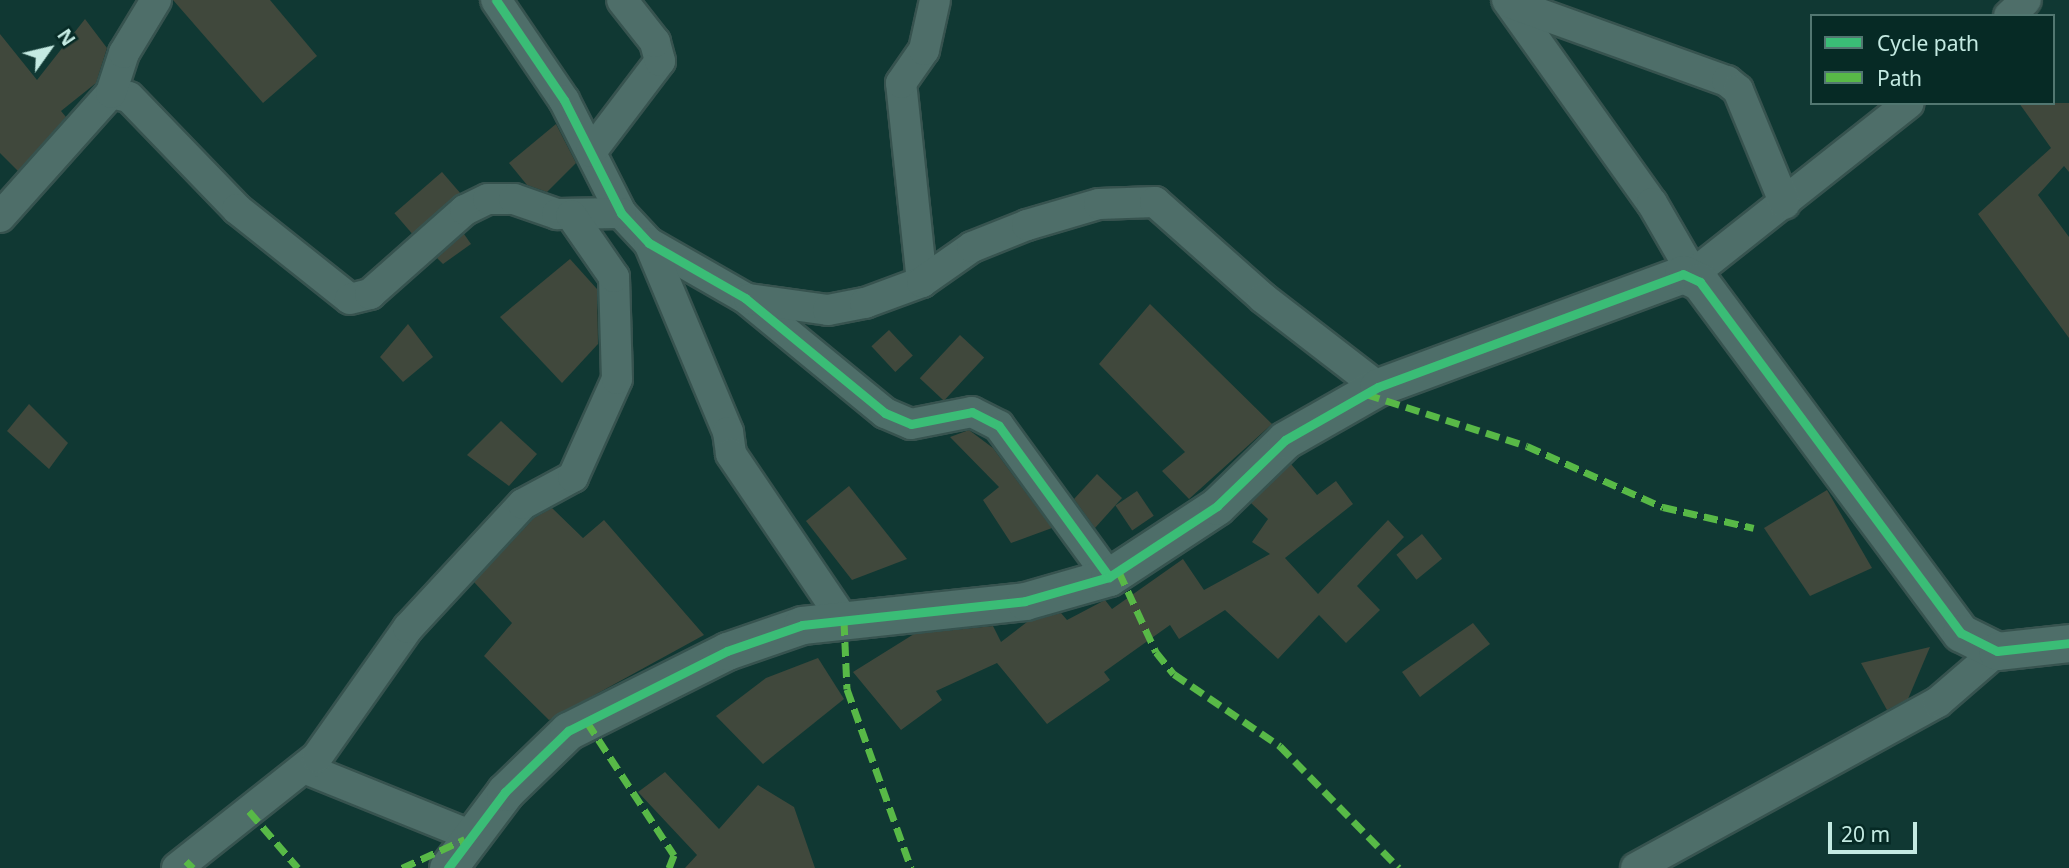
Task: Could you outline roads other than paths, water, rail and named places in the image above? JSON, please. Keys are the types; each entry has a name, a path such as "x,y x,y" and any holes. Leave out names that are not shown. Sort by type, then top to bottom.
{"street":[{"path":"5,205 111,93 124,53 156,0"},
{"path":"496,0 591,152 621,213 649,243 745,298 885,413 911,424 972,412 999,426 1110,577"},
{"path":"591,152 660,61 655,42 622,0"},
{"path":"922,282 901,83 924,50 935,0"},
{"path":"2011,14 2026,0"},
{"path":"1509,2 1727,81 1753,122 1785,204"},
{"path":"1509,2 1644,192 1693,274 1961,633 1997,651 2069,643"},
{"path":"111,93 129,97 237,209 350,299 370,294 465,210 488,199 514,199 571,215 621,213"},
{"path":"448,868 505,792 568,731 726,651 802,625 1025,601 1110,577 1217,506 1285,440 1378,387 1693,274 1785,204 1907,105"},
{"path":"745,298 828,310 922,282 972,247 1027,225 1099,204 1155,202 1264,298 1378,387"},
{"path":"177,868 304,768 408,628 523,504 573,477 617,379 614,277 571,215"},
{"path":"649,243 728,432 731,454 844,621"},
{"path":"1636,868 1938,702 1997,651"},
{"path":"304,768 472,836"}]}
